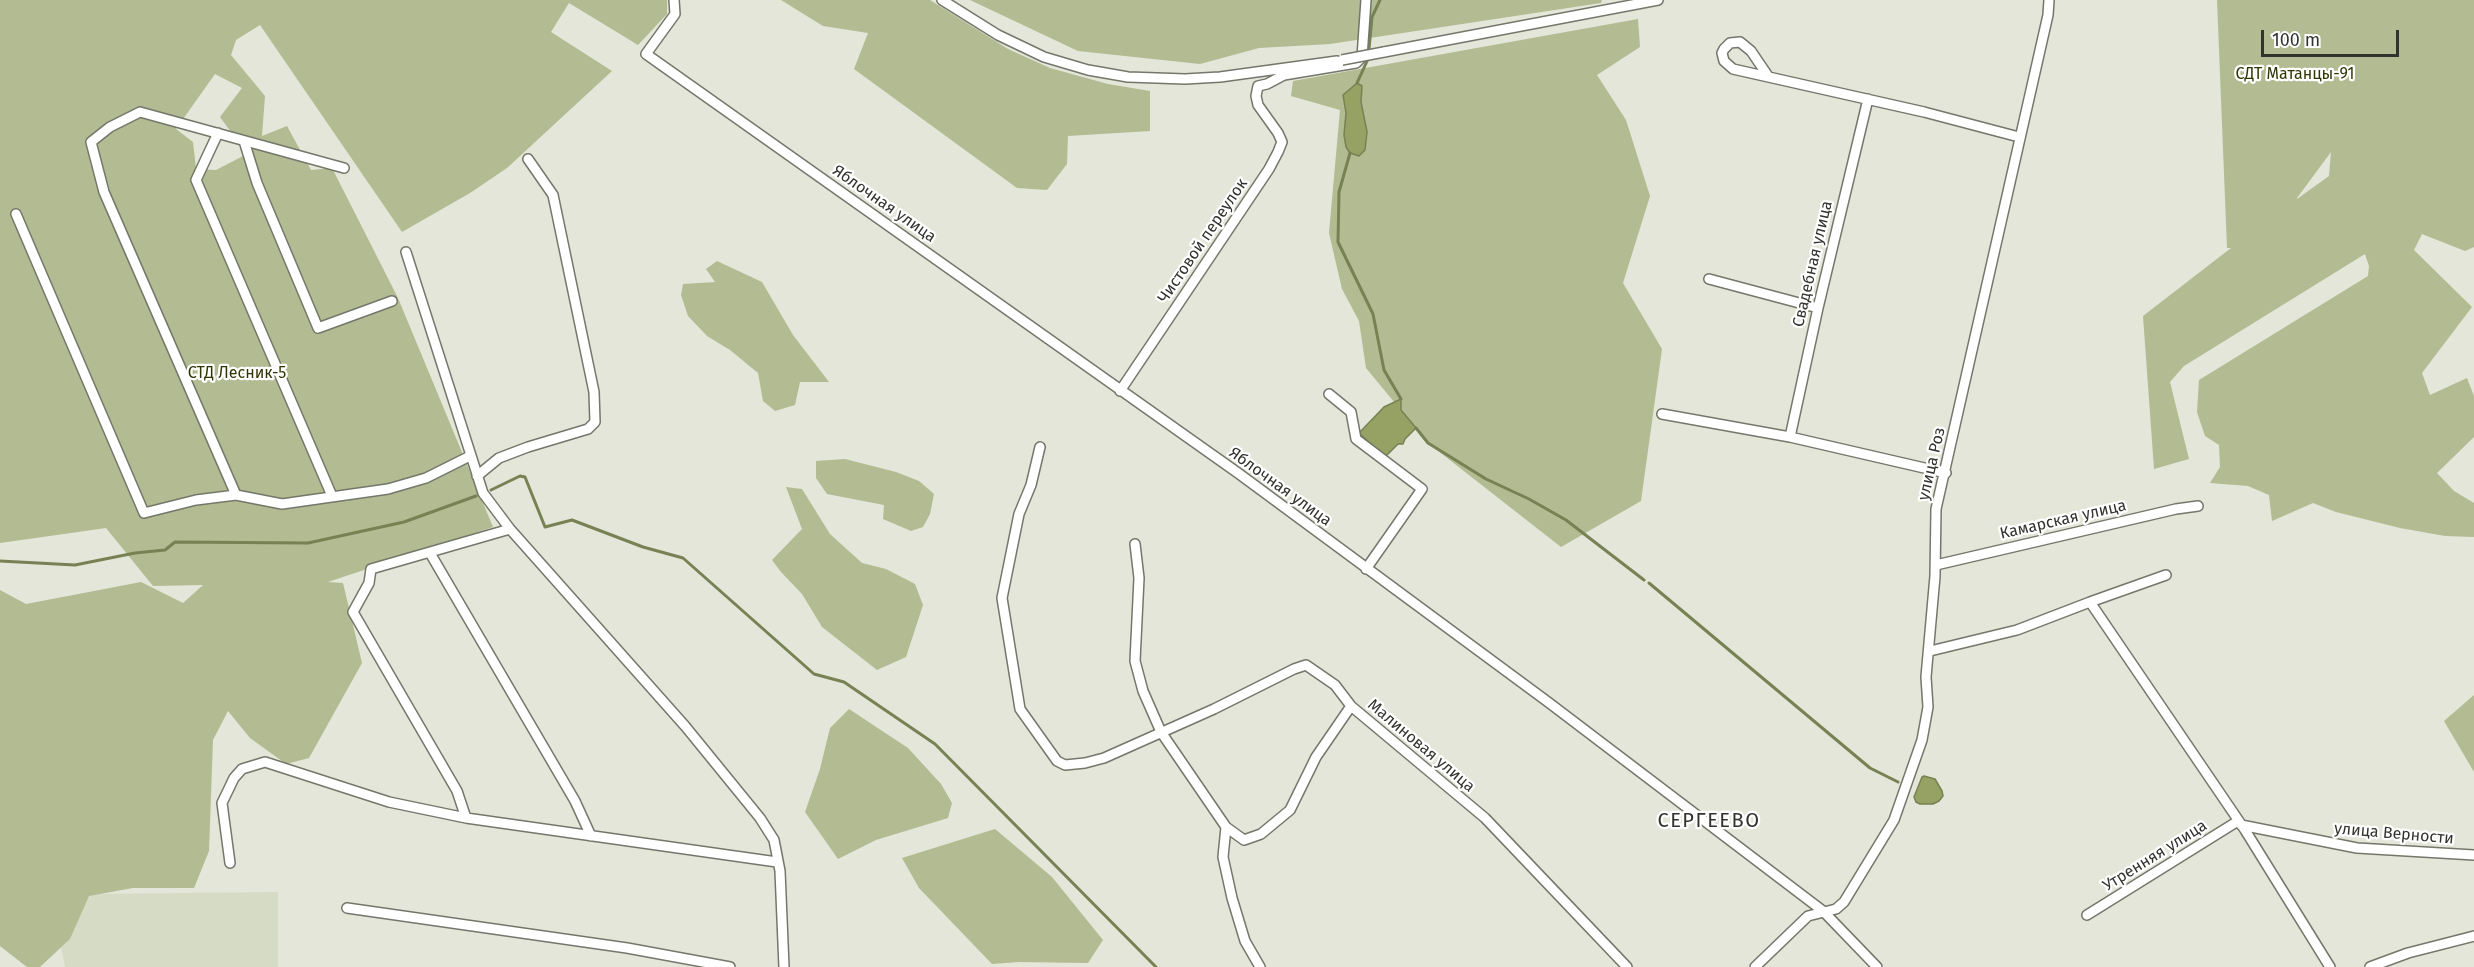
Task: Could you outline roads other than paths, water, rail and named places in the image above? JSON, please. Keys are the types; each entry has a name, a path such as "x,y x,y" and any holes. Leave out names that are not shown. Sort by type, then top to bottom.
{"street":[{"name":"Яблочная улица","path":"674,0 675,14 646,54 1238,473 1548,702 1823,911 1877,967"},
{"path":"942,0 998,35 1044,57 1088,70 1128,77 1185,79 1342,60 1658,0"},
{"name":"Чистовой переулок","path":"1120,390 1269,169 1278,152 1282,142 1258,105 1256,96 1258,86 1284,75 1356,63 1362,57 1366,0"},
{"name":"улица Роз","path":"1755,967 1802,921 1823,911 1836,909 1844,902 1894,820 1922,740 1928,707 1926,677 1936,565 1936,509 2048,15 2049,0"},
{"path":"1768,76 1751,51 1740,42 1730,43 1724,49 1722,57 1733,69 1868,99 2019,137"},
{"name":"Свадебная улица","path":"1790,437 1868,99"},
{"path":"236,495 104,192 91,142 110,127 140,112 344,168"},
{"path":"218,133 196,180 332,496"},
{"path":"244,141 257,183 318,328 392,301"},
{"path":"477,476 499,458 588,429 595,422 592,381 553,195 528,159"},
{"path":"16,214 144,513 196,500 236,495 282,504 388,489 426,478 470,456"},
{"path":"406,252 470,456 489,502 510,529 685,726 760,818 774,840 780,871 784,967"},
{"path":"1709,279 1818,308"},
{"path":"1329,394 1351,412 1356,439 1422,489 1366,569"},
{"path":"1662,414 1790,437 1946,473"},
{"path":"1040,447 1031,485 1019,514 1002,598 1020,709 1057,761 1065,765 1085,764 1104,758 1161,732"},
{"name":"Камарская улица","path":"1936,565 2176,509 2198,506"},
{"path":"466,818 457,791 353,612 369,583 371,569 510,529"},
{"path":"1135,544 1138,578 1135,661 1143,691 1161,732 1226,827 1244,840 1261,834 1290,810 1316,757 1351,706"},
{"path":"430,553 575,801 591,836"},
{"path":"1930,651 2017,630 2166,575"},
{"path":"2090,602 2239,823 2330,967"},
{"name":"Малиновая улица","path":"1161,732 1306,665 1335,685 1351,706 1485,818 1627,967"},
{"path":"230,863 222,803 234,778 242,769 265,762 389,802 466,818 777,862"},
{"name":"улица Верности","path":"2239,823 2356,848 2474,855"},
{"name":"Утренняя улица","path":"2087,915 2239,823"},
{"path":"1226,827 1223,857 1232,898 1245,941 1260,967"},
{"path":"347,908 627,948 730,967"},
{"path":"2370,967 2408,953 2474,936"}],"waterway":[{"path":"1357,83 1368,59 1372,17 1380,0"},
{"path":"1350,153 1339,192 1338,242 1373,314 1384,370 1401,399"},
{"path":"1416,428 1428,443 1486,479 1529,499 1566,520 1644,580"},
{"path":"491,490 520,476 525,477 545,527 572,520 643,547 683,558 814,674 844,682 935,744 1156,967"},
{"path":"0,561 75,565 135,553 165,550 175,542 308,543 404,522 476,496"},
{"path":"1649,583 1870,768 1898,782"}],"district":[{"name":"СЕРГЕЕВО","path":"1709,821"}],"park label":[{"name":"СДТ Матанцы-91","path":"2295,75"},
{"name":"СТД Лесник-5","path":"237,374"}]}
